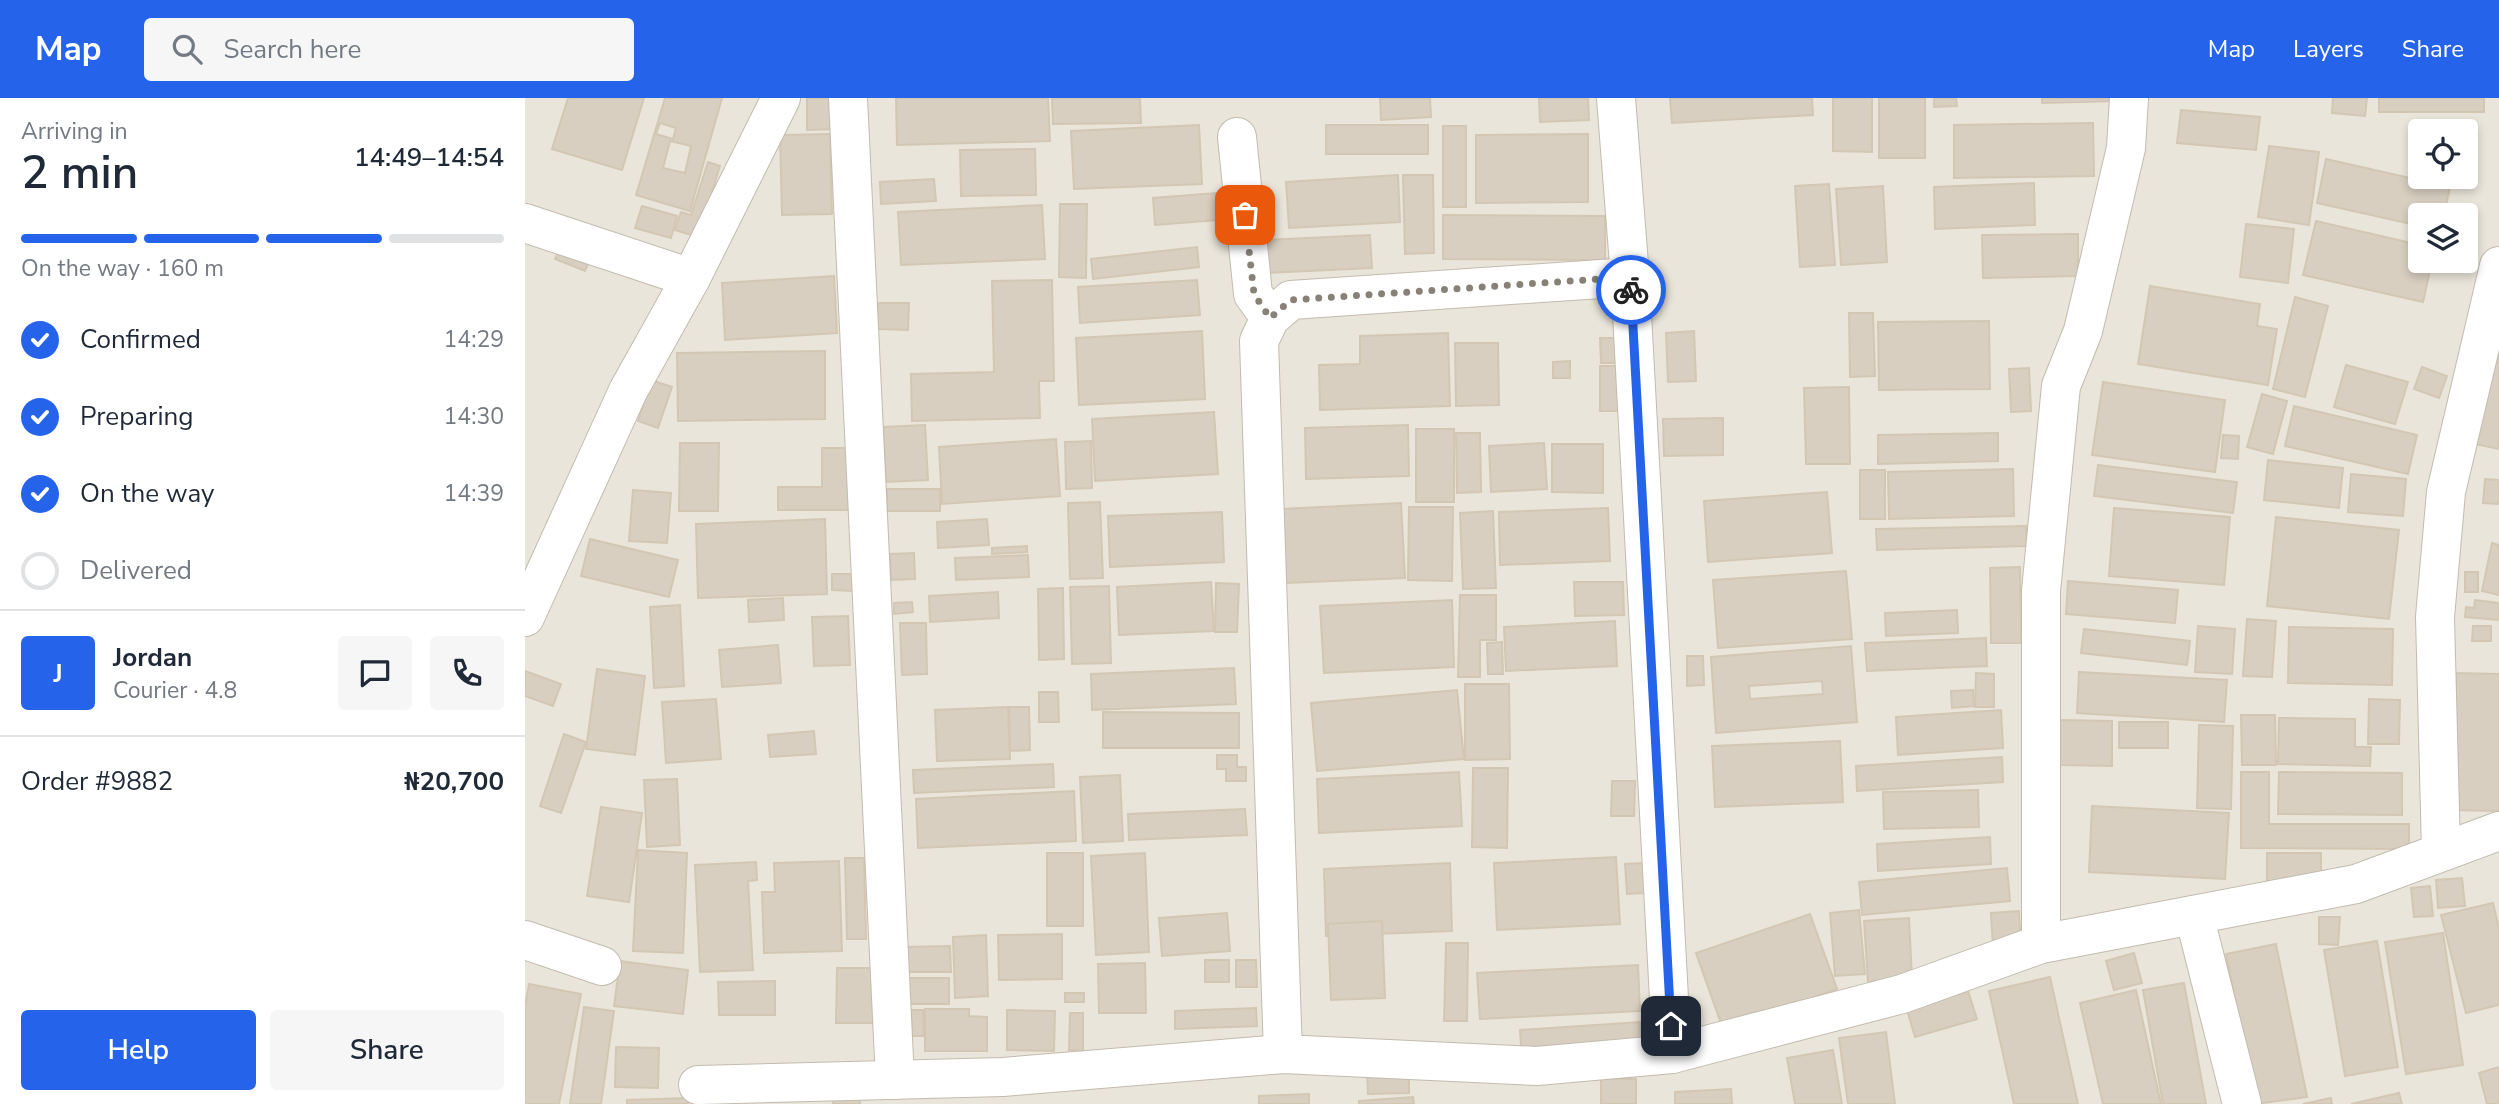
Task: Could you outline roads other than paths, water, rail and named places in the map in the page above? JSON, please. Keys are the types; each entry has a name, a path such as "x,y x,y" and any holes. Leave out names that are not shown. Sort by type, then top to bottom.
{"street":[{"path":"526,614 628,391 691,278 781,98"},
{"path":"848,98 895,1080"},
{"path":"1615,98 1630,277 1672,1054"},
{"path":"2041,944 2042,590 2061,386 2083,331 2126,148 2129,98"},
{"path":"1237,137 1254,294 1270,318"},
{"path":"525,223 691,278"},
{"path":"2441,850 2435,617 2446,492 2499,267"},
{"path":"1283,1054 1259,341 1270,318 1291,300 1630,277"},
{"path":"698,1085 895,1080 1004,1091 1283,1054 1537,1066 1672,1054 1902,994 2041,944 2356,884 2441,850 2499,831"},
{"path":"2194,915 2242,1104"},
{"path":"525,940 602,966"}]}
